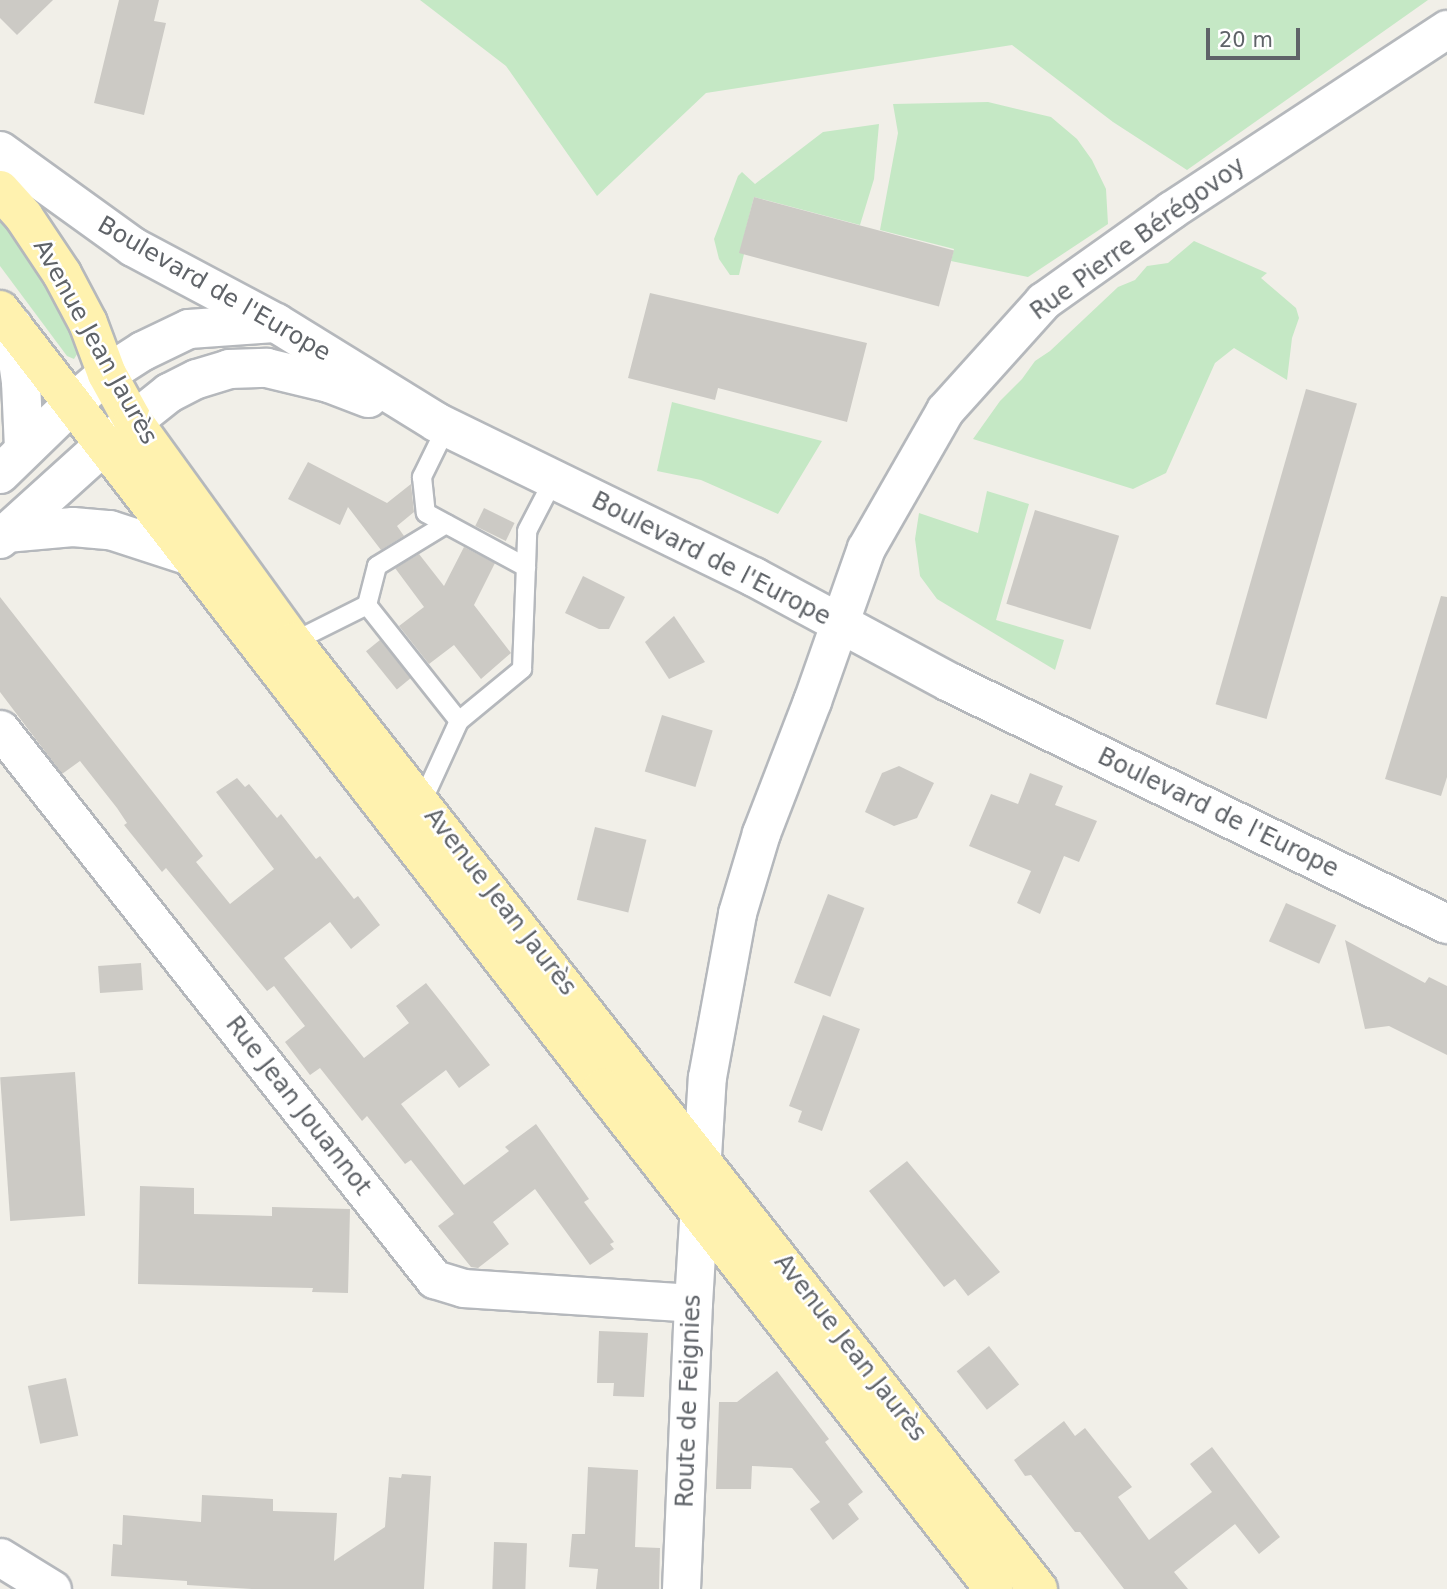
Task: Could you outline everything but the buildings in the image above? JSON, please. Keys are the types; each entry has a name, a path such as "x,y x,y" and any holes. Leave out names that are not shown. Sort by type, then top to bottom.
{"main road":[{"name":"Boulevard de l'Europe","path":"0,151 133,247 276,323 441,425 754,578 949,682 1447,925"},
{"name":"Avenue Jean Jaurès","path":"0,190 24,217 62,274 88,323 107,374 119,432 190,556 994,1589"},
{"path":"6,318 23,406 12,461"},
{"name":"Avenue Jean Jaurès","path":"6,318 73,403 119,432 293,642 702,1158 1038,1589"},
{"path":"12,461 107,374 142,351 189,329 276,323"},
{"path":"3,536 119,432 169,393 197,379 229,369 267,368 329,383 441,425"},
{"path":"3,536 73,527 110,530 190,556"}],"street":[{"name":"Rue Pierre Bérégovoy","path":"702,1158 707,1077 737,913 761,833 866,548 923,443 952,401 1043,302 1171,210 1447,29"},
{"name":"Rue Jean Jouannot","path":"0,729 435,1279 463,1288 693,1303"},
{"name":"Route de Feignies","path":"681,1589 702,1158"},
{"path":"0,1557 52,1589"}],"lane":[{"path":"441,425 422,477 426,513 526,567"},
{"path":"421,804 459,721 522,669 527,531 554,479"},
{"path":"293,642 366,606 377,566 446,524"},
{"path":"366,606 459,721"}],"green space":[{"path":"420,0 1428,0 1187,170 1113,122 1012,45 706,93 597,196 506,66"},
{"path":"988,102 1051,117 1077,139 1092,160 1106,189 1108,224 1028,277 951,261 954,249 880,230 898,133 893,104"},
{"path":"879,124 874,179 860,225 754,197 740,252 744,254 739,275 730,275 719,259 714,239 738,176 742,172 755,184 823,132"},
{"path":"0,220 35,263 71,329 79,351 74,359 67,356 0,266"},
{"path":"1194,241 1267,273 1261,278 1296,308 1299,318 1292,338 1287,380 1234,348 1215,363 1166,473 1133,489 973,439 1000,401 1035,361 1050,351 1118,287 1135,280 1147,266 1168,263"},
{"path":"672,402 822,441 778,514 701,480 657,471"},
{"path":"987,491 1029,504 996,620 1064,640 1055,670 937,599 920,576 915,539 919,513 978,533"}]}
